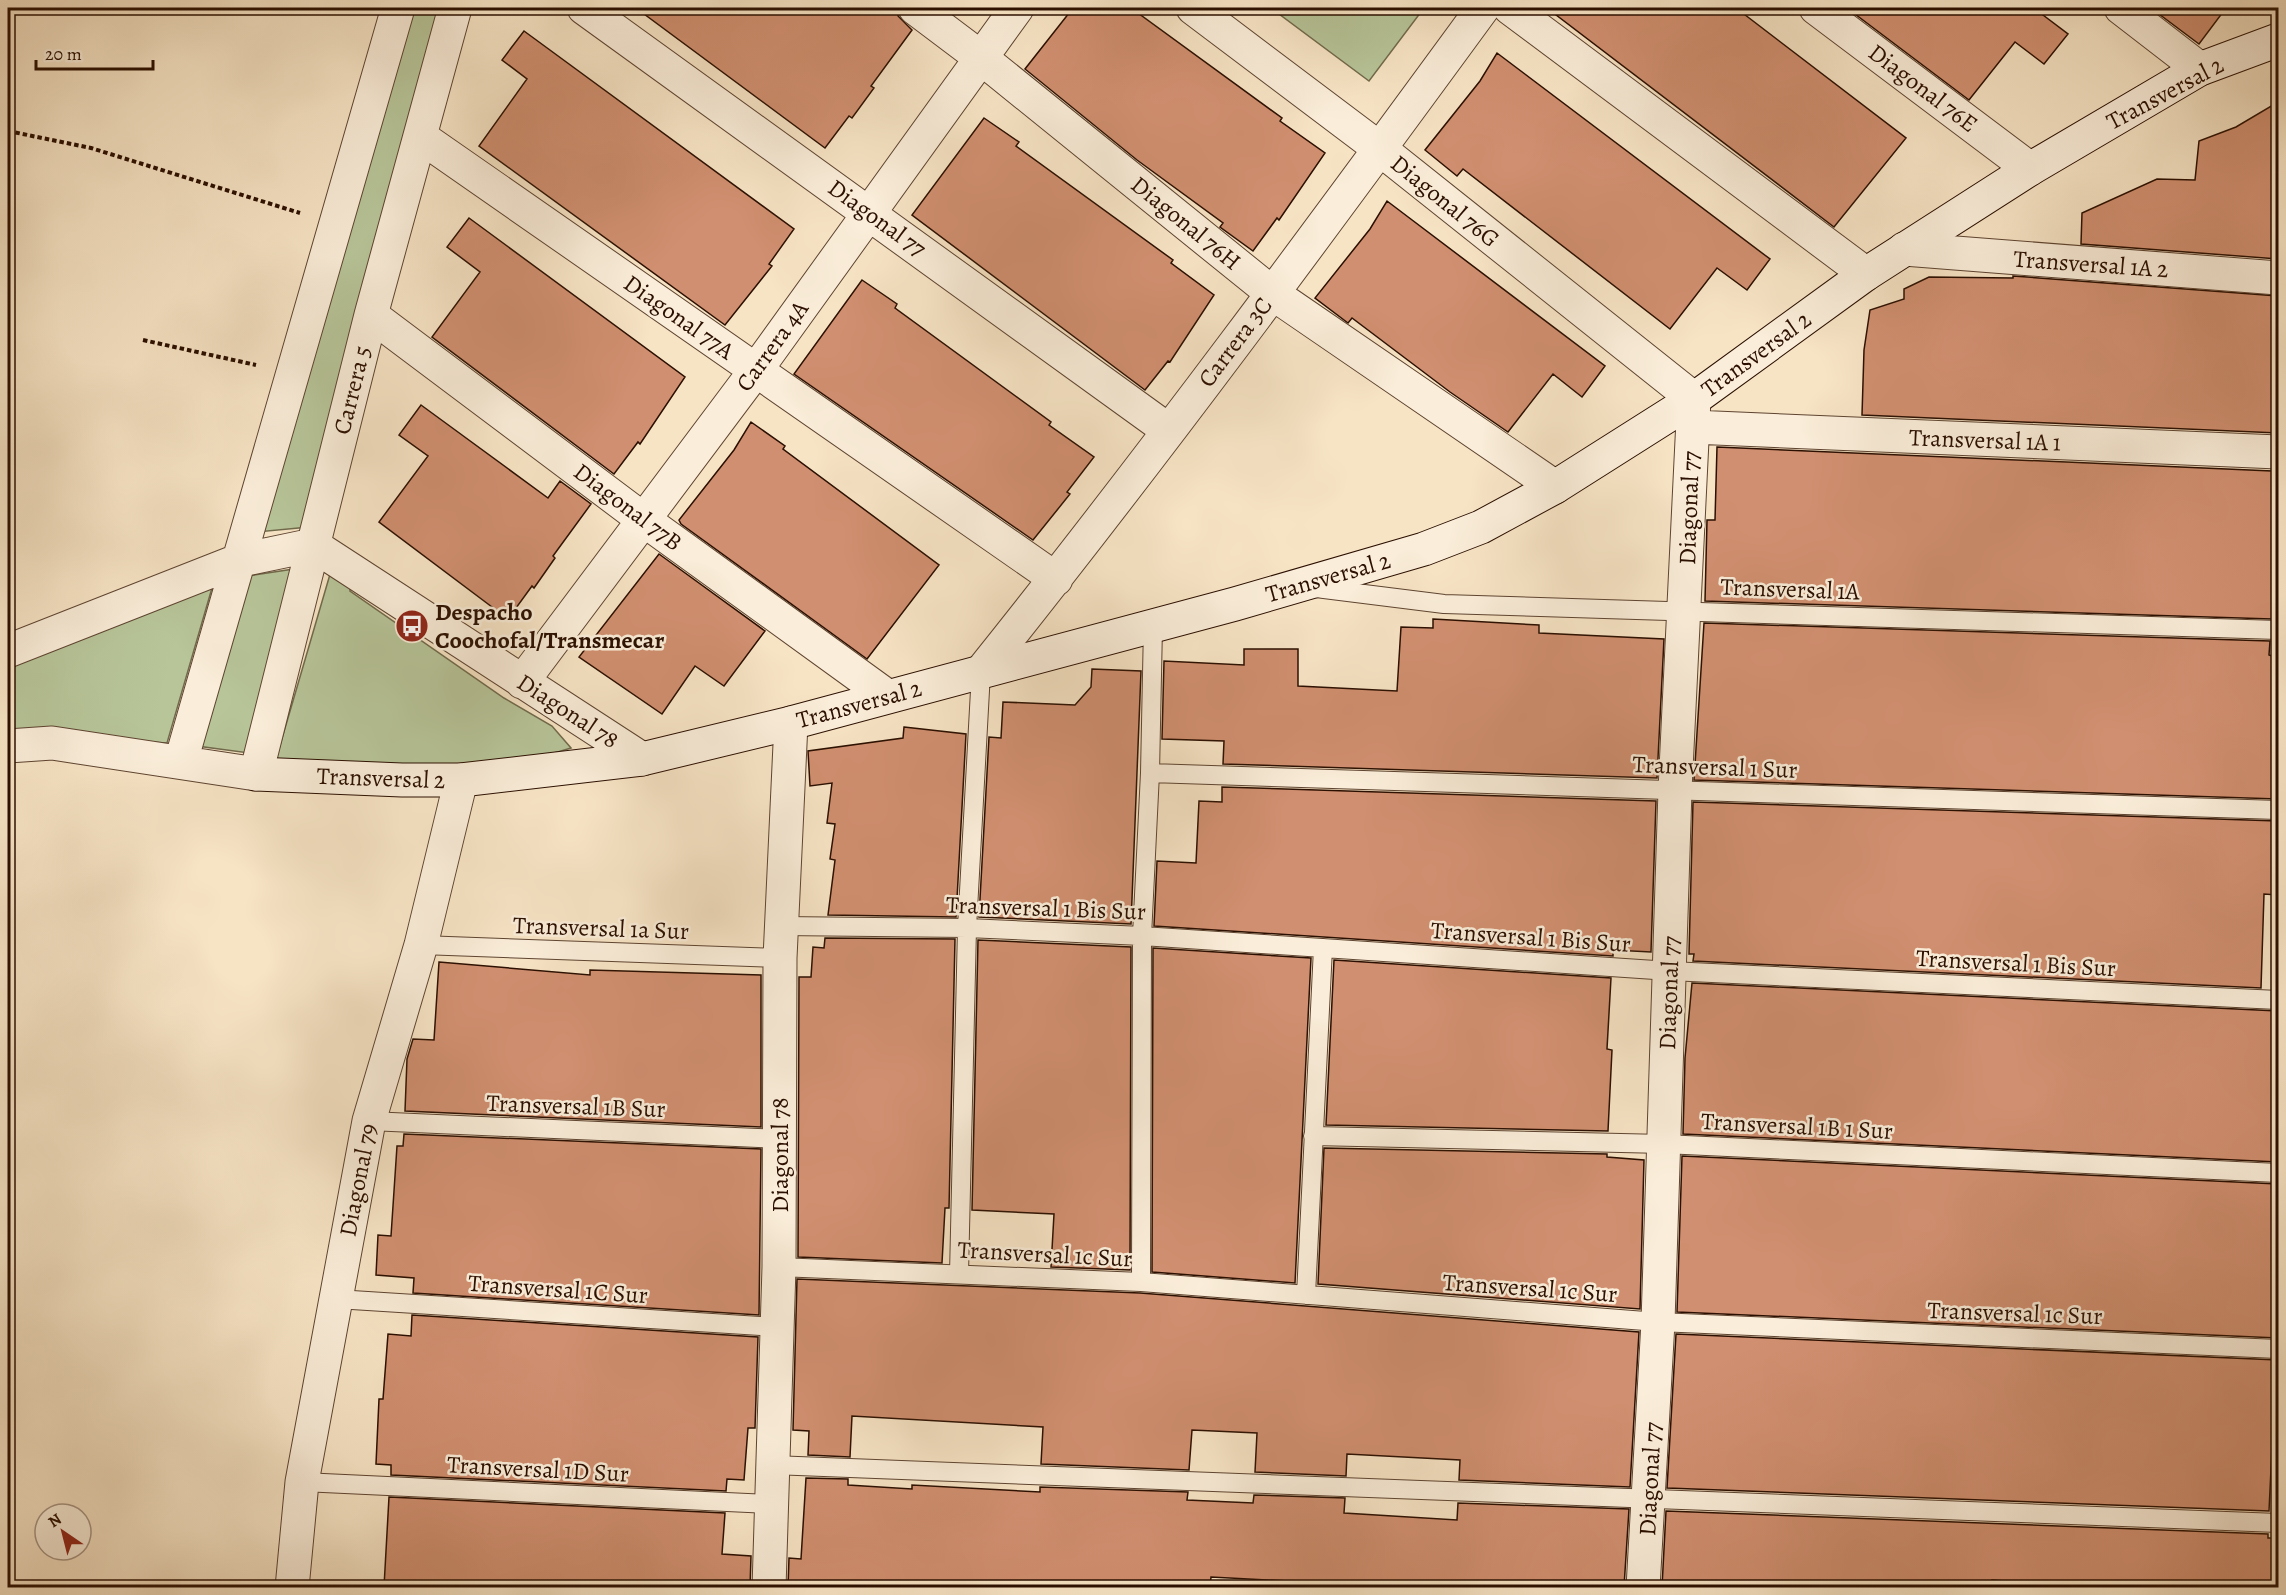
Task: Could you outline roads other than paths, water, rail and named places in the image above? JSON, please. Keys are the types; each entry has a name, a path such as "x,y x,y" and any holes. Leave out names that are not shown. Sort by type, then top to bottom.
{"street":[{"path":"181,760 398,8"},
{"name":"Carrera 5","path":"256,774 371,315 455,8"},
{"name":"Diagonal 77","path":"584,8 1168,430"},
{"name":"Diagonal 76H","path":"915,8 980,57 1272,293 1555,487"},
{"name":"Carrera 4A","path":"522,682 756,370 1017,8"},
{"name":"Diagonal 76G","path":"1193,8 1380,149 1693,413"},
{"name":"Carrera 3C","path":"981,672 1056,579 1380,149 1483,8"},
{"path":"1510,8 1866,274"},
{"name":"Diagonal 76E","path":"1816,8 2030,169"},
{"path":"2121,8 2200,69"},
{"name":"Transversal 2","path":"8,746 52,742 181,760 256,774 402,780 461,780 642,759 791,723 1153,626 1301,586 1424,549 1481,527 1693,413 1866,274 1904,249 2030,169 2200,69 2278,40"},
{"name":"Diagonal 77A","path":"421,137 1056,579"},
{"name":"Transversal 1A 2","path":"1904,249 2278,278"},
{"name":"Diagonal 77B","path":"371,315 644,520 887,696"},
{"name":"Diagonal 77","path":"1644,1587 1658,1322 1675,790 1693,413"},
{"name":"Transversal 1A 1","path":"1693,413 2278,452"},
{"path":"8,651 237,561 313,545"},
{"name":"Diagonal 78","path":"313,545 642,759"},
{"name":"Diagonal 78","path":"769,1587 779,1267 780,958 791,723"},
{"name":"Diagonal 79","path":"292,1587 302,1482 369,1121 422,945 461,780"}],"lane":[{"name":"Transversal 1A","path":"1301,586 1444,604 2278,630"},
{"path":"1141,1282 1142,936 1150,773 1153,626"},
{"path":"959,1274 967,928 981,672"},
{"name":"Transversal 1 Sur","path":"1150,773 2278,810"},
{"name":"Transversal 1 Bis Sur","path":"781,926 967,928 1142,936 1670,970 2278,1000"},
{"name":"Transversal 1a Sur","path":"422,945 780,958"},
{"path":"1306,1296 1323,948"},
{"name":"Transversal 1B Sur","path":"369,1121 781,1139"},
{"name":"Transversal 1B 1 Sur","path":"1314,1136 1664,1144 2278,1173"},
{"name":"Transversal 1c Sur","path":"779,1267 1141,1282 1658,1322 2278,1349"},
{"name":"Transversal 1C Sur","path":"336,1299 776,1328"},
{"path":"772,1466 2278,1523"},
{"name":"Transversal 1D Sur","path":"302,1482 770,1504"}],"place":[{"name":"Despacho Coochofal/Transmecar","path":"412,626"}]}
